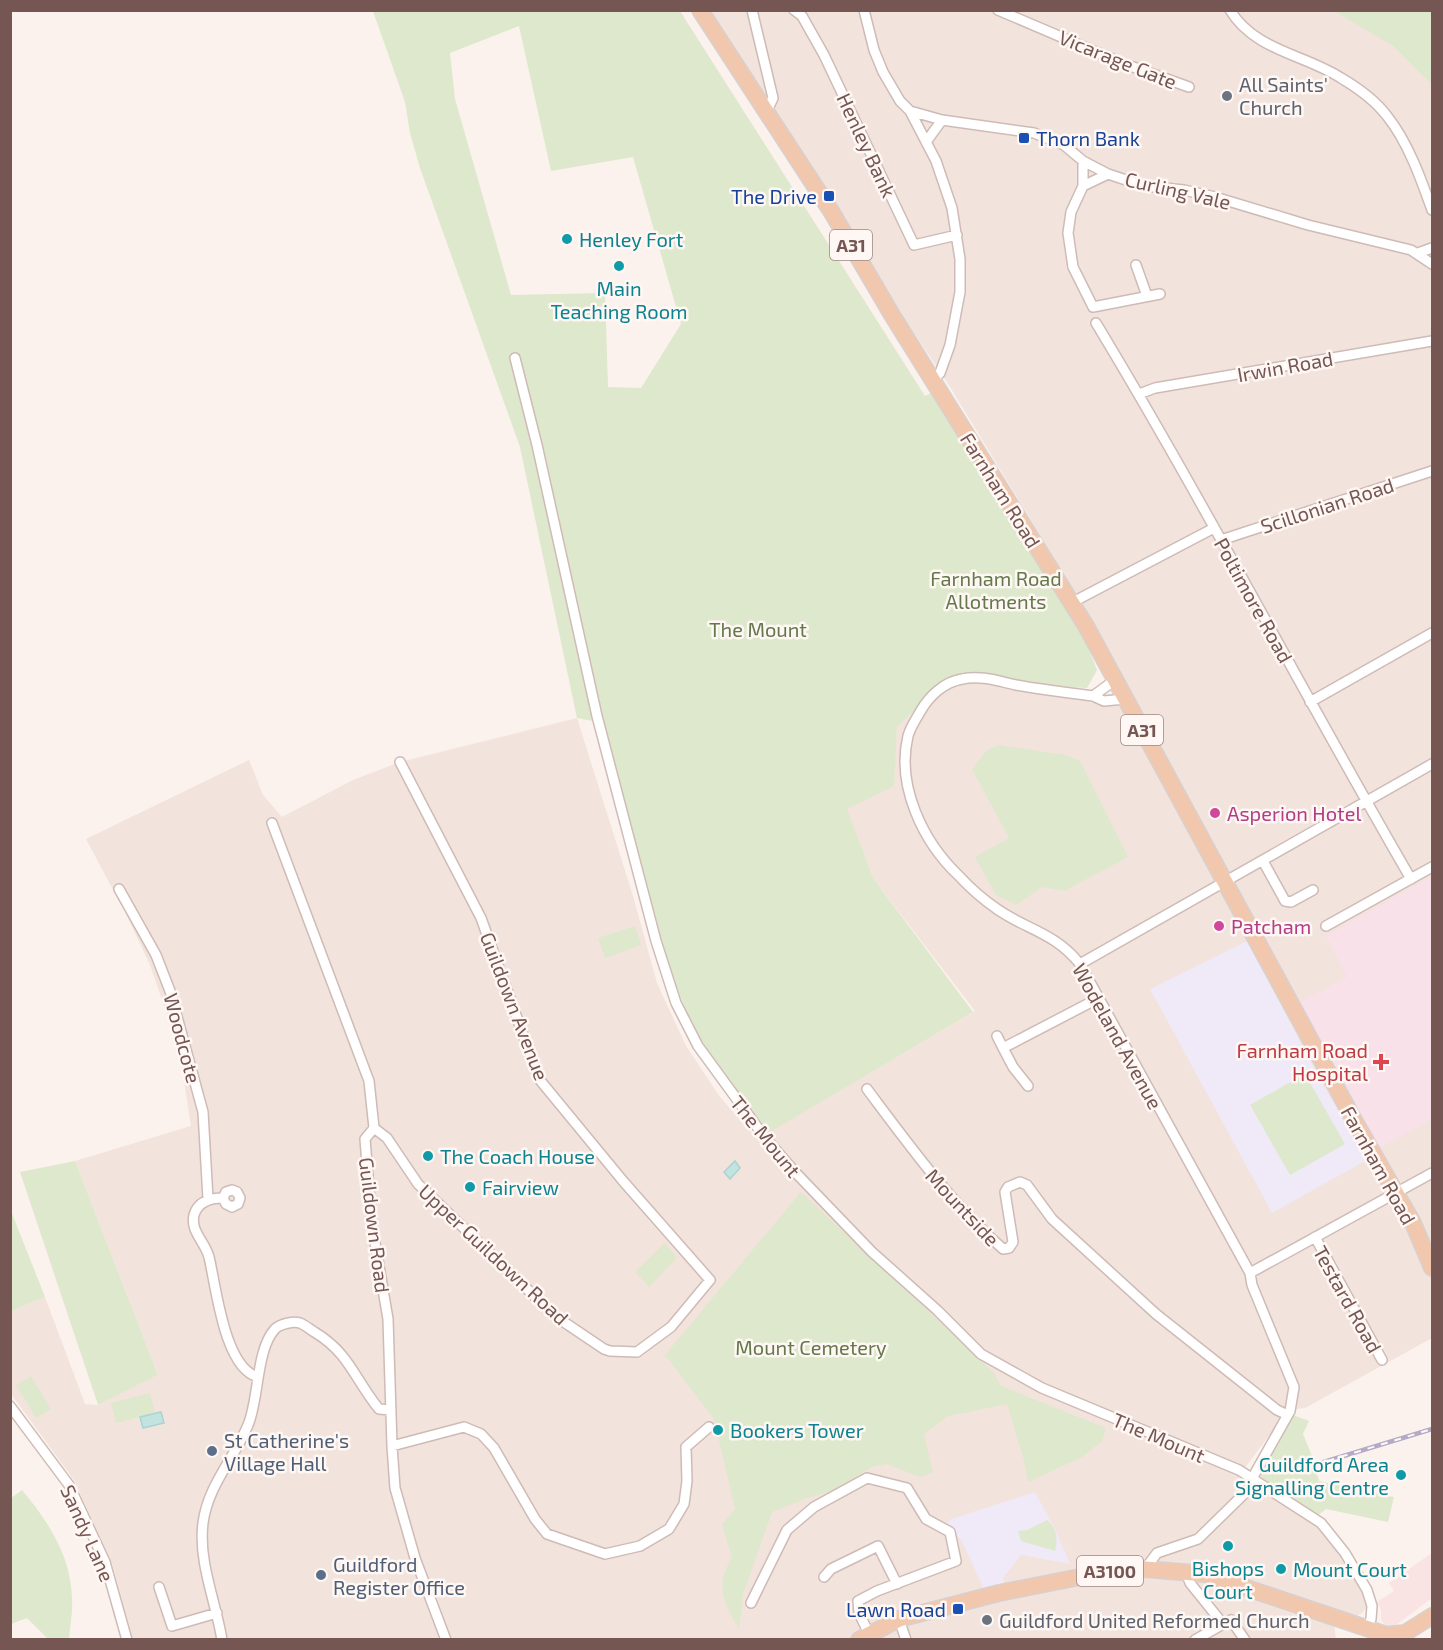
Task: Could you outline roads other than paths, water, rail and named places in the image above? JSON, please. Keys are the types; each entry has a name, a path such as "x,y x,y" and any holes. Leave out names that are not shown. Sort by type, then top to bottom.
{"main road":[{"name":"Farnham Road","path":"700,10 831,211 1071,603 1378,1164 1413,1223 1432,1268"},
{"name":"A3100","path":"864,1637 899,1619 999,1593 1110,1571 1145,1569 1186,1572 1224,1580 1367,1629 1396,1636"},
{"path":"1396,1636 1432,1616"},
{"path":"1396,1636 1424,1629 1432,1624"}],"street":[{"path":"752,10 772,98 767,111"},
{"name":"Henley Bank","path":"794,10 802,16 824,55 914,245 957,236"},
{"path":"864,10 874,50 883,72 892,90 910,111 936,160 952,208 957,236 960,292 950,345 940,373 933,380"},
{"name":"Vicarage Gate","path":"998,10 1122,63 1189,87"},
{"path":"1230,10 1236,20 1251,35 1265,44 1340,76 1369,97 1387,116 1398,133 1432,210"},
{"name":"Curling Vale","path":"910,111 942,120 1034,133 1064,145 1083,161 1108,174 1144,186 1184,190 1215,197 1308,225 1418,252 1432,264"},
{"path":"926,142 942,120"},
{"path":"1083,161 1083,186 1071,212 1068,243 1073,267 1093,307 1160,294"},
{"path":"1083,186 1108,174"},
{"name":"Curling Vale","path":"1418,252 1432,248"},
{"path":"1136,265 1147,296"},
{"name":"Poltimore Road","path":"1096,322 1215,528 1310,702 1411,879"},
{"name":"Irwin Road","path":"1139,394 1155,388 1432,340"},
{"name":"The Mount","path":"515,358 537,445 597,716 650,919 676,1003 698,1046 757,1126 794,1171 861,1242 937,1310 981,1354 1042,1388 1253,1478 1321,1523 1349,1557 1370,1596 1372,1613 1367,1629"},
{"name":"Scillonian Road","path":"1221,540 1432,471"},
{"path":"1071,603 1215,528"},
{"path":"1310,702 1432,633"},
{"name":"Wodeland Avenue","path":"1125,699 1104,701 1093,696 1001,680 976,677 960,679 940,687 923,706 908,735 906,767 912,804 928,839 958,876 998,910 1050,937 1080,964 1097,999 1250,1273 1252,1286 1294,1387 1292,1405 1288,1415 1249,1489 1198,1539 1157,1553 1145,1569"},
{"path":"1093,696 1115,680"},
{"name":"Guildown Avenue","path":"400,762 481,918 539,1079 710,1281"},
{"path":"1080,964 1432,764"},
{"name":"Guildown Road","path":"272,823 369,1081 374,1128 364,1139 372,1225 388,1319 395,1488 415,1558 446,1640"},
{"path":"1263,861 1285,901 1291,902 1313,890"},
{"path":"1326,926 1432,867"},
{"name":"Woodcote","path":"119,889 156,955 170,991 203,1112 208,1199"},
{"path":"1004,1048 1097,999"},
{"path":"997,1036 1013,1067 1028,1086"},
{"name":"Mountside","path":"867,1089 923,1163 976,1226 1003,1249 1009,1248 1013,1242 1005,1192 1008,1187 1020,1182 1027,1185 1052,1219 1156,1314 1276,1410 1288,1415"},
{"name":"Upper Guildown Road","path":"374,1128 387,1138 418,1184 555,1316 604,1349 637,1352 671,1327 710,1281"},
{"path":"1250,1273 1432,1173"},
{"path":"223,1198 208,1199 201,1204 194,1213 193,1226 208,1254 218,1310 230,1342 244,1368 251,1375 258,1377"},
{"name":"Testard Road","path":"1315,1237 1382,1360"},
{"path":"222,1640 203,1547 202,1525 207,1501 249,1425 268,1340 275,1329 288,1323 300,1323 331,1342 341,1353 366,1394 379,1409 391,1410"},
{"name":"Sandy Lane","path":"10,1406 69,1485 105,1562 127,1640"},
{"path":"392,1446 464,1427 481,1434 494,1448 535,1519 547,1534 605,1554 640,1546 669,1529 684,1504 687,1481 686,1447 709,1427"},
{"path":"751,1603 787,1530 814,1507 867,1478 907,1488 926,1519 950,1532 956,1561 858,1601 864,1637"},
{"path":"824,1577 831,1569 878,1546 897,1584"},
{"path":"1186,1572 1190,1583 1245,1640"},
{"path":"159,1587 172,1626 217,1613"},
{"path":"899,1619 906,1640"},
{"path":"1195,1640 1227,1622"}],"water":[{"path":"735,1161 740,1168 730,1179 724,1172"},
{"path":"161,1412 164,1423 143,1428 140,1417"}],"railway":[{"path":"1314,1465 1432,1429"}],"place":[{"name":"All Saints' Church","path":"1227,96"},
{"name":"Thorn Bank","path":"1024,138"},
{"name":"The Drive","path":"829,196"},
{"name":"Henley Fort","path":"567,239"},
{"name":"Main Teaching Room","path":"619,266"},
{"name":"Asperion Hotel","path":"1215,813"},
{"name":"Patcham","path":"1219,926"},
{"name":"Farnham Road Hospital","path":"1381,1062"},
{"name":"The Coach House","path":"428,1156"},
{"name":"Fairview","path":"470,1187"},
{"name":"Bookers Tower","path":"718,1430"},
{"name":"St Catherine's Village Hall","path":"212,1451"},
{"name":"Guildford Area Signalling Centre","path":"1401,1475"},
{"name":"Bishops Court","path":"1228,1546"},
{"name":"Mount Court","path":"1281,1569"},
{"name":"Guildford Register Office","path":"321,1575"},
{"name":"Lawn Road","path":"958,1609"},
{"name":"Guildford United Reformed Church","path":"987,1620"}],"park label":[{"name":"Farnham Road Allotments","path":"996,590"},
{"name":"Mount Cemetery","path":"811,1347"}]}
